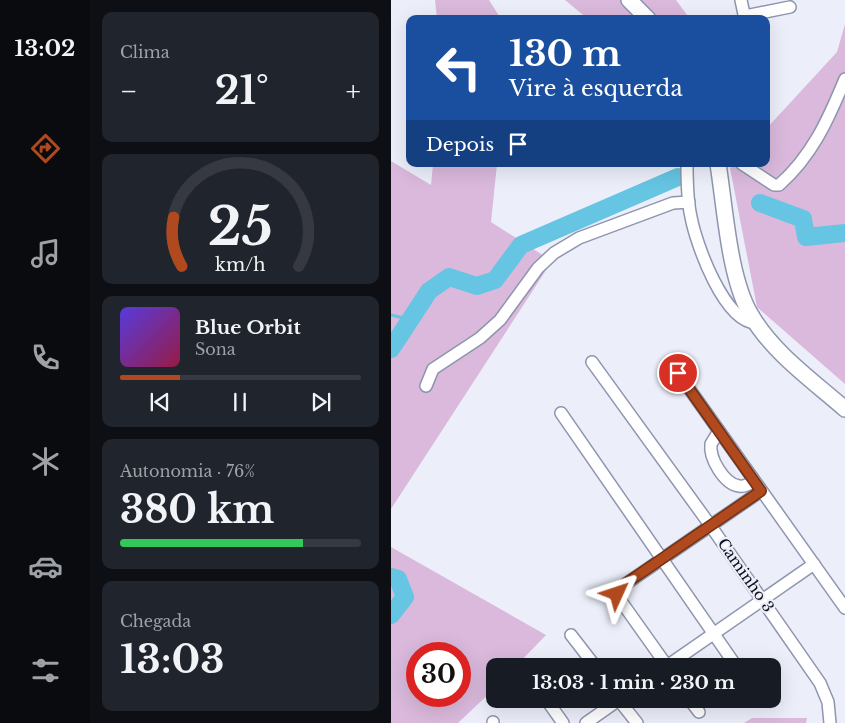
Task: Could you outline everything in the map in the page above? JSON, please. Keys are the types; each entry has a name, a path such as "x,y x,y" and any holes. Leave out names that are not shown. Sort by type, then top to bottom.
{"main road":[{"path":"629,0 644,15"},
{"path":"718,167 735,276 740,294 756,323 788,358 845,409"}],"street":[{"path":"741,0 745,15"},
{"path":"754,15 790,7"},
{"path":"746,167 774,185 779,185 793,173 812,149 845,79"},
{"path":"687,167 689,202 700,250 715,283 743,320 756,323"},
{"path":"426,386 433,368 480,338 500,320 538,268 561,248 579,238 673,202 689,202"},
{"name":"Caminho 3","path":"592,362 763,599 820,683 828,702 830,723"},
{"path":"678,373 845,608"},
{"path":"561,413 730,658"},
{"path":"719,431 713,439 710,449 714,460 728,480 738,486 757,486"},
{"path":"661,658 618,597 617,590 710,525 757,486"},
{"path":"678,658 814,564"},
{"path":"571,635 589,658"},
{"path":"552,708 563,723"},
{"path":"586,723 607,708"},
{"path":"626,708 637,723"},
{"path":"696,708 699,712"}],"shaded area":[{"path":"435,0 489,0 498,15 437,15"},
{"path":"565,0 676,0 687,15 583,15"},
{"path":"845,24 845,384 757,307 730,168 770,167 770,125 837,52"},
{"path":"391,161 431,185 433,167 497,167 491,222 552,261 391,509"},
{"path":"391,547 546,635 524,658 486,658 486,697 458,723 391,723"},
{"path":"752,718 807,718 806,723 744,723"}],"waterway":[{"path":"391,349 429,291 449,277 477,286 495,280 521,245 678,177"},
{"path":"760,203 803,219 806,237 845,233"},
{"path":"391,315 412,320"},
{"path":"391,577 398,579 405,597 391,615"}],"route":[{"path":"617,594 617,590 625,584 761,491 678,373"}]}
